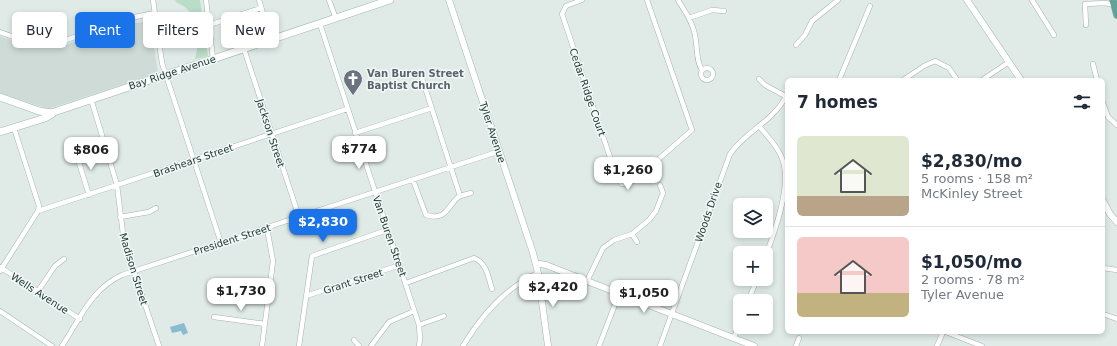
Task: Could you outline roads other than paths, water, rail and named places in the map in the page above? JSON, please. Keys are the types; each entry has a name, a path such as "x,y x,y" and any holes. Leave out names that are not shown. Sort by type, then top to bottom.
{"main road":[{"name":"Bay Ridge Avenue","path":"279,37 336,19 370,4 390,0"},
{"path":"1110,2 1117,15"},
{"name":"Bay Ridge Avenue","path":"0,132 46,118 55,111 247,48"},
{"path":"0,97 39,111 51,113 55,111"},
{"path":"24,125 37,116 39,111"}],"street":[{"path":"153,0 155,12"},
{"path":"206,0 207,12"},
{"path":"259,0 262,12"},
{"path":"329,0 336,19"},
{"name":"Tyler Avenue","path":"449,0 500,151 536,265 548,346"},
{"name":"Cedar Ridge Court","path":"582,0 566,6 562,14 617,178 622,184 629,183 638,177 692,130 647,0"},
{"path":"678,0 689,18 694,32 699,63 702,70"},
{"path":"967,0 1020,78"},
{"path":"1032,0 1054,35"},
{"path":"796,45 805,35 812,21 836,1"},
{"path":"1086,25 1086,4 1110,2"},
{"path":"841,78 870,6"},
{"path":"213,24 261,8"},
{"path":"689,18 712,10 724,11"},
{"path":"0,32 34,42 55,42 66,40 143,15"},
{"name":"Van Buren Street","path":"320,24 419,325 419,346"},
{"path":"159,48 166,74 221,243"},
{"path":"212,48 213,58"},
{"name":"Jackson Street","path":"244,49 299,217"},
{"path":"906,78 924,66 935,61 949,68 956,78"},
{"path":"985,78 1009,62"},
{"path":"1093,64 1096,78"},
{"path":"421,75 460,196"},
{"path":"759,79 765,85 785,96"},
{"name":"Madison Street","path":"91,99 117,185 124,242 158,346"},
{"name":"Woods Drive","path":"660,346 730,154 736,145 775,113 785,100"},
{"path":"355,133 432,108"},
{"name":"Brashears Street","path":"38,211 347,109"},
{"path":"1105,109 1108,117 1117,125"},
{"path":"759,126 780,154 785,172"},
{"path":"1,268 38,211 39,206 14,128"},
{"name":"President Street","path":"62,346 99,289 114,279 133,271 500,151"},
{"path":"76,153 89,195"},
{"path":"413,180 426,215 433,217 448,211 455,198 471,193"},
{"path":"770,246 785,183"},
{"path":"587,281 603,248 614,240 632,234 656,211 663,193 660,184"},
{"path":"1105,205 1117,222"},
{"path":"120,217 149,212 156,208"},
{"path":"262,346 273,261 267,228"},
{"path":"299,346 312,256 387,230"},
{"path":"632,234 636,242"},
{"path":"406,283 474,258 480,261 485,267 492,289"},
{"path":"38,291 56,266 64,259"},
{"name":"Grant Street","path":"306,296 400,265"},
{"path":"536,265 546,265 754,346"},
{"name":"Wells Avenue","path":"1,268 80,319"},
{"path":"1105,268 1117,270"},
{"path":"463,346 491,307 521,282 538,273"},
{"path":"599,346 619,294"},
{"path":"371,346 389,322 414,311"},
{"path":"0,312 52,346"},
{"path":"1105,315 1117,319"},
{"path":"419,325 444,316"},
{"path":"214,317 265,324"},
{"path":"734,338 736,334"},
{"path":"937,346 942,334"},
{"path":"951,334 982,346"},
{"path":"796,346 800,338"},
{"path":"354,340 359,346"}],"water":[{"path":"184,323 188,333 183,335 181,331 172,333 170,327"}],"place":[{"name":"Van Buren Street Baptist Church","path":"353,96"}]}
